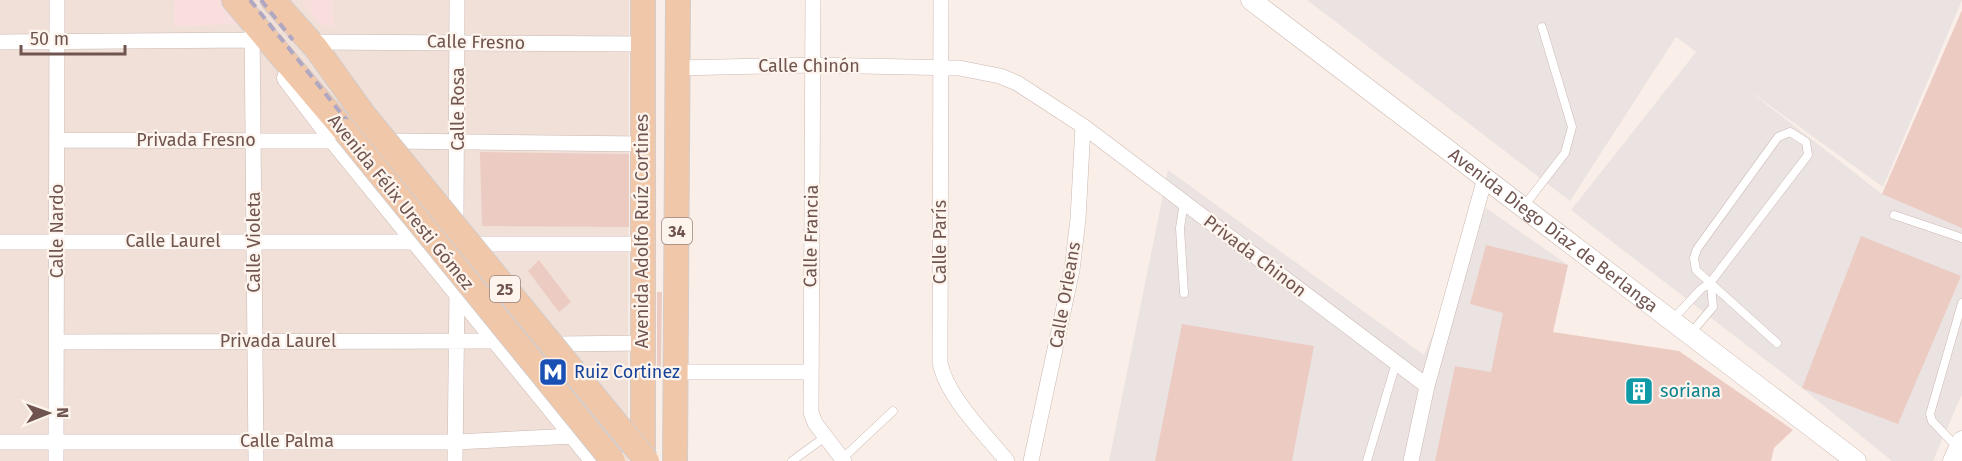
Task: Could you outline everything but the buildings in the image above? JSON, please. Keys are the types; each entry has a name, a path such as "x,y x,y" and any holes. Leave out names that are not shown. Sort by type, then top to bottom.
{"main road":[{"name":"Avenida Félix Uresti Gómez","path":"234,0 252,31 275,51 340,136 613,461"},
{"name":"Avenida Félix Uresti Gómez","path":"273,0 313,45 364,115 655,458"},
{"name":"Avenida Adolfo Ruíz Cortines","path":"643,0 642,343 655,458"},
{"name":"Avenida Adolfo Ruíz Cortines","path":"655,458 672,371 678,0"}],"street":[{"name":"Calle Nardo","path":"56,461 57,0"},
{"name":"Calle Rosa","path":"456,219 457,0"},
{"name":"Calle Francia","path":"813,0 811,412 815,423 843,460"},
{"name":"Calle París","path":"940,0 940,363 942,377 1007,461"},
{"name":"Avenida Diego Díaz de Berlanga","path":"1251,0 1673,319 1856,461"},
{"path":"0,42 252,31"},
{"name":"Calle Violeta","path":"252,31 256,461"},
{"name":"Calle Fresno","path":"313,45 457,42 643,44"},
{"path":"313,45 338,64 394,141 456,219 655,458"},
{"name":"Calle Chinón","path":"678,68 813,65 941,67 1000,75 1037,95 1083,126"},
{"name":"Privada Chinon","path":"1083,126 1427,386"},
{"name":"Calle Orleans","path":"1031,461 1072,270 1078,219 1083,126"},
{"path":"340,136 419,242 595,461"},
{"name":"Privada Fresno","path":"57,140 340,136"},
{"path":"394,141 642,144"},
{"path":"1411,461 1427,386 1485,178"},
{"name":"Calle Laurel","path":"0,242 254,240 419,242"},
{"path":"477,244 641,244"},
{"path":"455,461 457,290"},
{"name":"Privada Laurel","path":"57,342 499,342"},
{"path":"560,344 642,343"},
{"path":"672,371 810,372"},
{"path":"574,436 595,439 613,438 621,428 621,416"},
{"name":"Calle Palma","path":"0,442 256,440 456,442 574,436"}],"lane":[{"path":"668,23 668,292"},
{"path":"1523,207 1564,153 1572,127 1542,27"},
{"path":"1673,319 1701,289 1710,283 1808,155 1806,142 1796,134 1783,133 1778,137 1697,249 1694,258 1696,270 1710,283 1777,343"},
{"path":"1184,202 1180,228 1184,293"},
{"path":"1894,215 1962,238"},
{"path":"1691,333 1713,307 1710,283"},
{"path":"1958,450 1932,421 1930,414 1962,303"},
{"path":"1367,461 1396,363"},
{"path":"843,460 893,411"},
{"path":"792,461 825,436"}],"shaded area":[{"path":"0,0 629,0 628,461 0,461"},
{"path":"174,0 227,0 245,24 173,27"},
{"path":"301,0 333,0 334,28 318,24"},
{"path":"1307,0 1962,0 1883,187 1744,87 1882,194 1962,12 1962,394 1933,461 1892,461 1802,388 1571,210 1696,52 1676,37 1570,201"},
{"path":"1168,170 1424,355 1486,208 1568,265 1524,461 1109,461"}],"railway":[{"path":"250,0 621,461"},
{"path":"261,0 293,40"}],"place":[{"name":"Ruiz Cortinez","path":"553,372"},
{"name":"soriana","path":"1639,391"}]}
